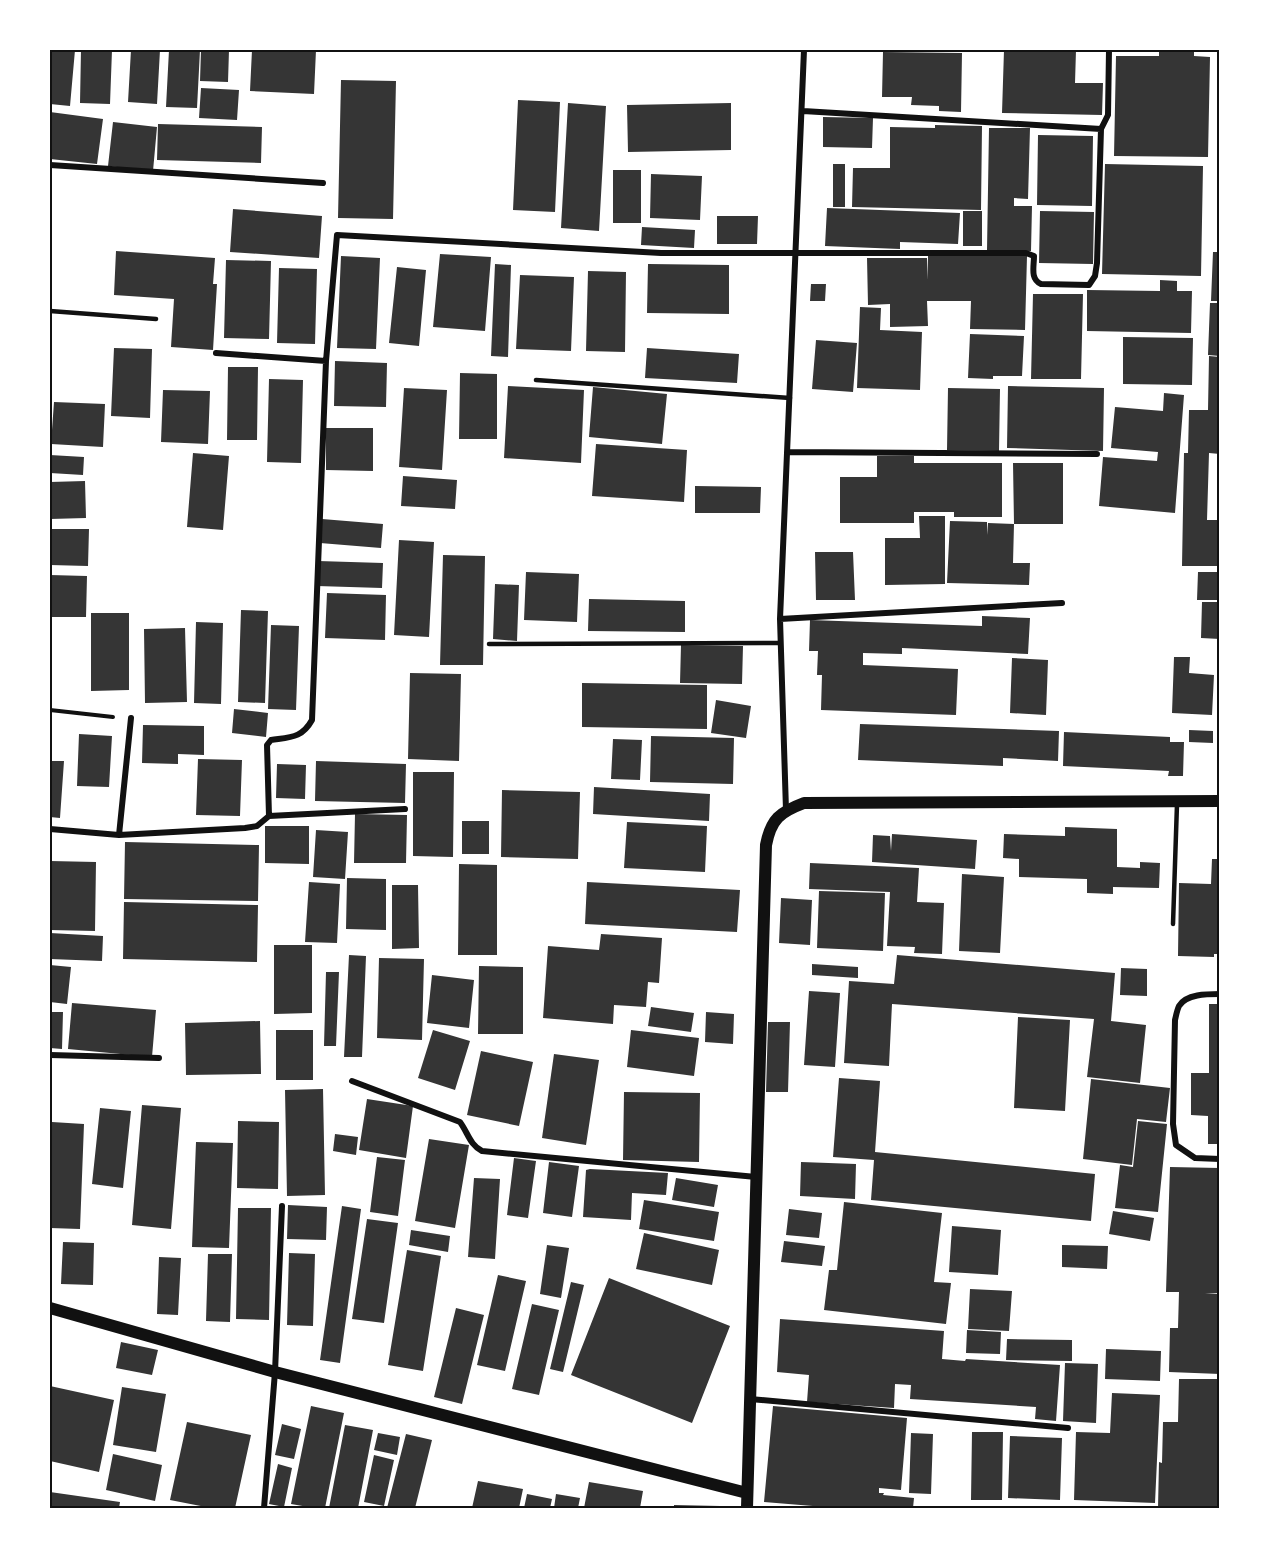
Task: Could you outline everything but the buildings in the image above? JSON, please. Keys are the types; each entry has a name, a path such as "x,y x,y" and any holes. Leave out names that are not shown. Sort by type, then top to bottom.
{"main road":[{"path":"747,1509 766,845 768,833 774,821 786,810 804,803 1220,801"},
{"path":"50,1308 275,1372 747,1493"}],"street":[{"path":"786,810 780,619 804,50"},
{"path":"269,816 267,745 271,740 298,736 307,729 312,720 326,361 337,235 661,254 1026,253 1034,256 1033,277 1036,282 1089,285 1093,282 1097,263 1101,129 1108,115 1109,50"},
{"path":"803,111 1101,129"},
{"path":"50,165 323,183"},
{"path":"216,354 326,361"},
{"path":"787,452 1097,454"},
{"path":"780,619 1062,603"},
{"path":"119,834 131,718"},
{"path":"50,829 119,834 245,828 257,826 269,816 405,809"},
{"path":"1220,994 1206,993 1179,1005 1174,1020 1173,1124 1176,1145 1195,1158 1220,1159"},
{"path":"50,1055 159,1058"},
{"path":"352,1081 460,1122 470,1141 482,1151 756,1176"},
{"path":"264,1509 275,1372 282,1206"},
{"path":"750,1399 1068,1428"}],"lane":[{"path":"50,311 156,319"},
{"path":"536,380 790,398"},
{"path":"489,644 780,643"},
{"path":"1173,924 1177,800"}],"path":[{"path":"50,710 131,718"}]}
